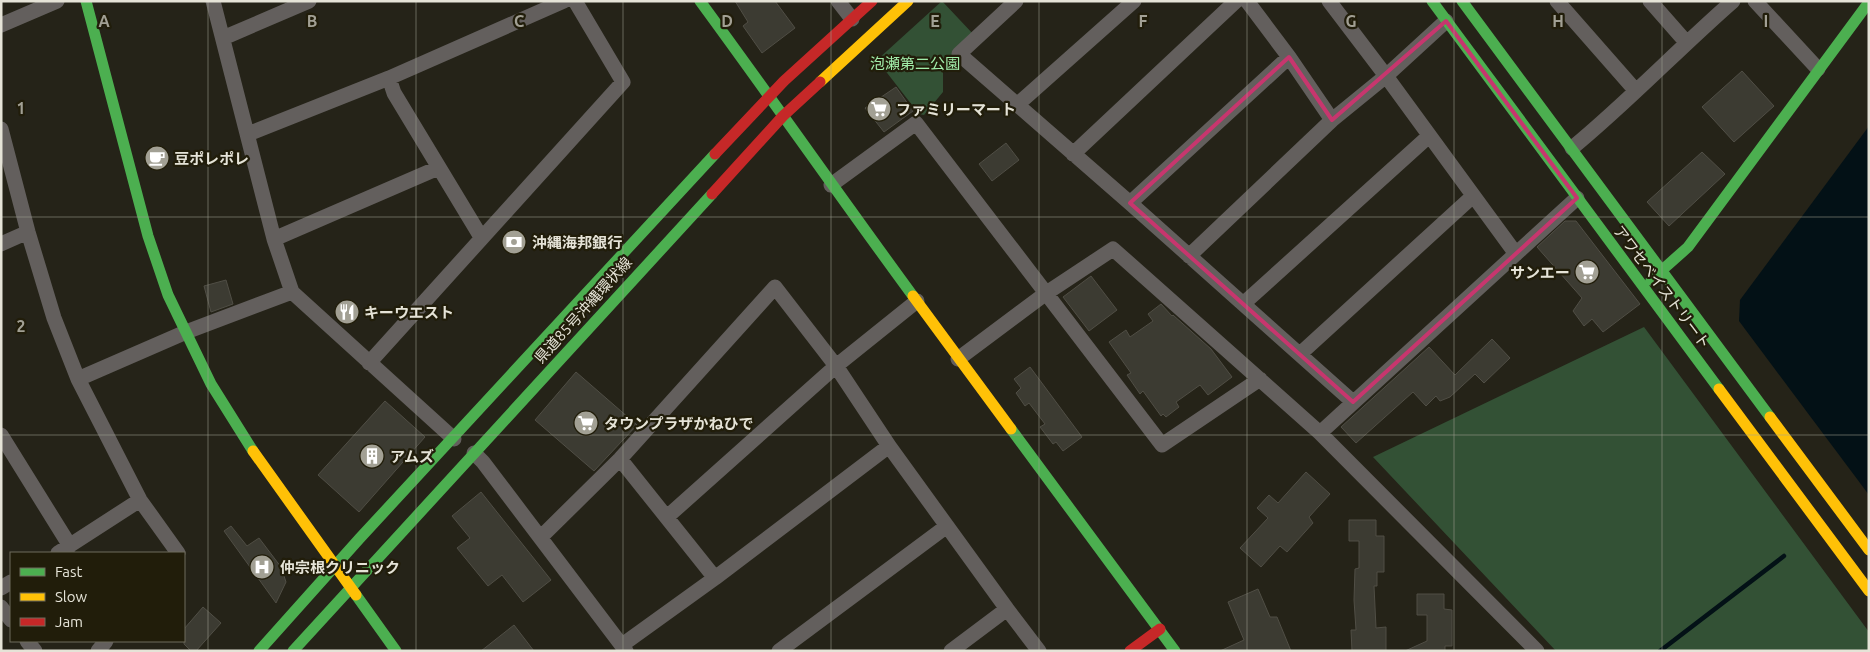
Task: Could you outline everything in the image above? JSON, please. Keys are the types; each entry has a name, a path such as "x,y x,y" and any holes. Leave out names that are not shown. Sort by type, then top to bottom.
{"main road":[{"path":"86,1 148,236 168,295 211,384 249,446 396,651"},
{"path":"700,1 958,359 1175,651"},
{"name":"県道85号沖縄環状線","path":"260,651 335,566 769,95 872,1"},
{"name":"県道85号沖縄環状線","path":"292,651 783,116 908,1"},
{"name":"アワセベイストリート","path":"1432,1 1869,591"},
{"name":"アワセベイストリート","path":"1462,1 1869,550"},
{"path":"1642,286 1663,271 1688,246 1869,2"},
{"path":"1130,651 1160,629"}],"street":[{"path":"1,25 57,1"},
{"path":"213,1 274,239 292,292 454,439"},
{"path":"223,38 309,1"},
{"path":"248,134 389,78 564,1"},
{"path":"369,363 623,82 575,1"},
{"path":"838,1 852,19"},
{"path":"1016,1 958,54 1130,203 1354,402"},
{"path":"1017,105 1134,1"},
{"path":"1073,154 1236,1"},
{"path":"1247,1 1289,57 1332,120"},
{"path":"1329,1 1516,254"},
{"path":"1557,1 1636,91"},
{"path":"1650,1 1686,42"},
{"path":"1572,148 1732,1"},
{"path":"1755,1 1818,69"},
{"path":"1189,256 1332,120 1386,76 1446,21"},
{"path":"1130,203 1289,57"},
{"path":"389,78 394,94 481,237"},
{"path":"831,184 916,123 1162,445 1260,379"},
{"path":"1,131 28,232 54,318 78,379 140,500 177,552"},
{"path":"1244,304 1429,136"},
{"path":"274,239 438,168"},
{"path":"1300,354 1473,196"},
{"path":"1320,433 1577,198"},
{"path":"1,244 28,232"},
{"path":"958,359 1045,294 1113,249 1320,433 1537,651"},
{"path":"541,537 620,459 775,287 836,366 889,446 1039,651"},
{"path":"78,379 186,332 292,292"},
{"path":"666,517 836,366 917,301"},
{"path":"1,435 64,550 140,500"},
{"path":"474,453 541,537 624,648 889,446"},
{"path":"620,459 715,578"},
{"path":"779,651 947,526"},
{"path":"1,607 10,619"},
{"path":"950,651 1007,609"}],"highlighted area":[{"path":"1446,21 1577,198 1353,402 1130,203 1289,57 1332,120"}],"green space":[{"name":"泡瀬第二公園","path":"942,1 974,35 943,63 943,92 924,115 919,114 877,60"},
{"path":"1644,327 1869,632 1869,651 1556,651 1373,457"}],"shaded area":[{"path":"1869,126 1869,495 1739,321 1740,300"}],"building":[{"path":"735,1 775,1 795,28 762,53 743,26 748,22"},
{"path":"1742,71 1774,106 1734,142 1702,107"},
{"path":"896,87 913,111 884,132 865,108"},
{"path":"1006,143 1019,160 992,181 979,164"},
{"path":"1702,152 1725,174 1669,226 1647,202"},
{"name":"サンエー","path":"1565,221 1576,221 1640,304 1603,332 1592,319 1584,326 1573,311 1582,298 1537,247"},
{"path":"1091,276 1117,310 1089,331 1063,297"},
{"path":"226,280 233,304 211,312 204,286"},
{"path":"1161,304 1172,316 1211,349 1232,377 1208,395 1200,385 1176,402 1179,407 1166,417 1163,414 1161,416 1143,391 1140,394 1127,375 1131,373 1109,342 1126,330 1130,337 1153,321 1148,314"},
{"path":"1492,339 1510,358 1484,383 1475,374 1450,397 1440,401 1436,396 1426,406 1413,392 1356,443 1341,427 1429,347 1455,375"},
{"path":"1030,367 1082,437 1063,451 1056,442 1053,444 1040,427 1045,424 1029,403 1025,406 1016,393 1021,388 1014,379"},
{"name":"タウンプラザかねひで","path":"576,372 637,425 594,471 535,420"},
{"name":"アムズ","path":"385,401 425,437 359,512 318,475"},
{"path":"1306,472 1330,494 1309,517 1313,523 1287,552 1280,546 1261,567 1240,548 1268,518 1257,508 1269,495 1278,503"},
{"path":"481,492 551,580 523,602 502,575 488,586 457,548 470,538 452,516"},
{"path":"1349,520 1376,520 1376,536 1384,536 1384,572 1377,572 1377,586 1374,586 1376,628 1386,627 1386,651 1352,651 1351,630 1356,630 1354,600 1355,569 1359,568 1359,541 1349,541"},
{"path":"231,526 247,546 259,538 281,567 286,582 276,603 224,531"},
{"path":"1258,589 1270,617 1277,617 1291,651 1220,651 1244,640 1228,602"},
{"path":"1417,594 1444,594 1444,609 1452,610 1452,646 1445,646 1445,651 1405,651 1427,641 1427,615 1417,615"},
{"path":"203,607 221,623 196,651 191,651 184,644 185,628"},
{"path":"514,625 534,651 481,651"}],"waterway":[{"path":"1660,651 1784,556"}],"traffic: fast":[{"path":"86,1 148,236 168,295 211,384 253,451"},
{"path":"700,1 913,296"},
{"path":"1432,1 1719,389"},
{"path":"1462,1 1770,417"},
{"path":"1651,280 1688,247 1869,2"},
{"path":"259,651 360,538 715,154"},
{"path":"293,651 712,194"},
{"path":"1011,429 1175,651"},
{"path":"356,595 396,651"}],"traffic: slow":[{"path":"820,82 908,1"},
{"path":"913,296 1011,429"},
{"path":"1719,389 1869,591"},
{"path":"1770,417 1869,550"},
{"path":"253,451 356,595"}],"traffic: jam":[{"path":"715,154 784,81 872,1"},
{"path":"712,194 783,116 820,82"},
{"path":"1130,651 1160,629"}],"place":[{"name":"ファミリーマート","path":"879,109"},
{"name":"豆ポレポレ","path":"157,158"},
{"name":"沖縄海邦銀行","path":"514,242"},
{"name":"サンエー","path":"1587,272"},
{"name":"キーウエスト","path":"347,312"},
{"name":"タウンプラザかねひで","path":"586,423"},
{"name":"アムズ","path":"372,456"},
{"name":"仲宗根クリニック","path":"262,567"}]}
